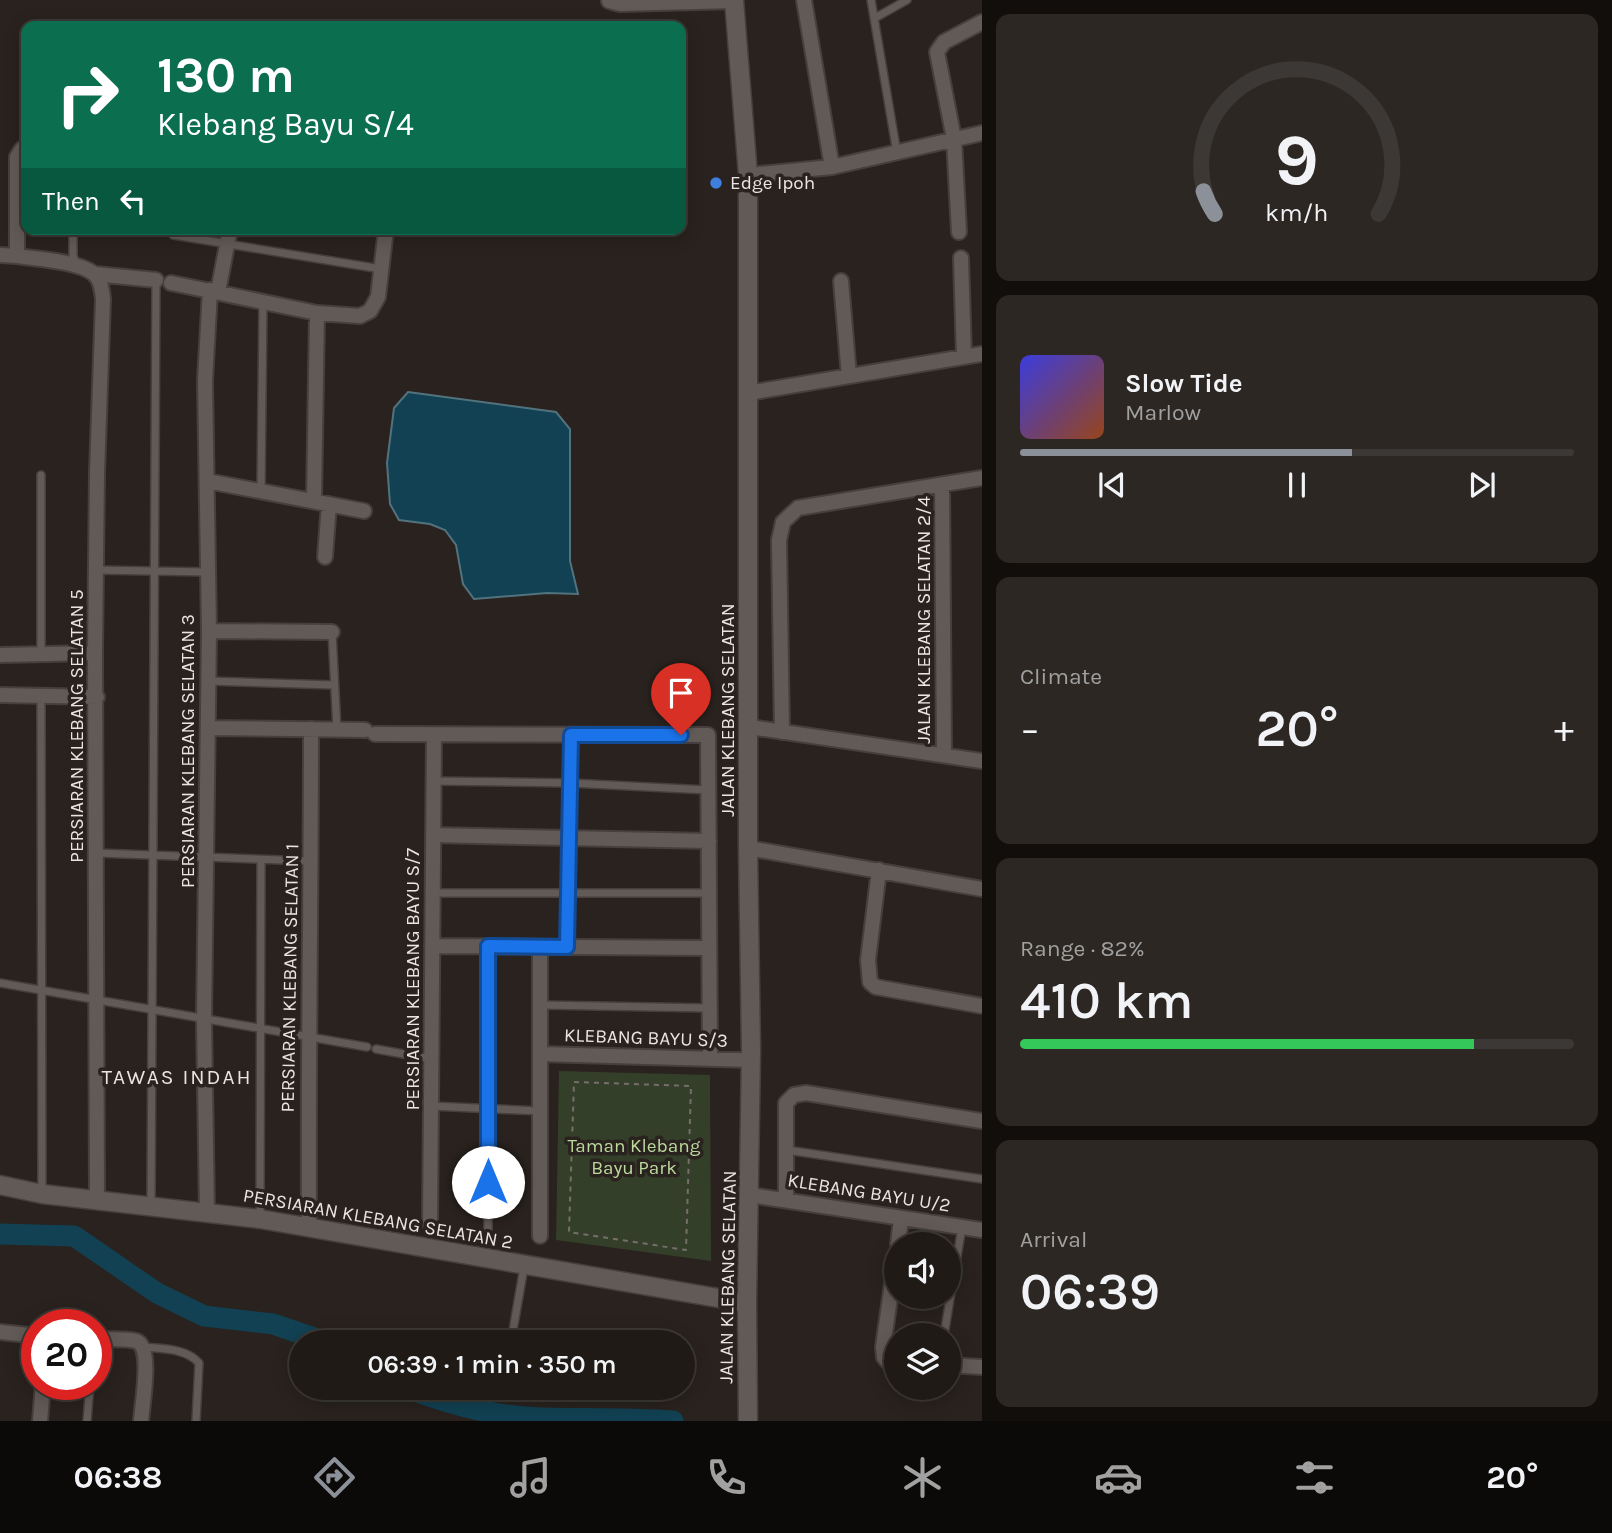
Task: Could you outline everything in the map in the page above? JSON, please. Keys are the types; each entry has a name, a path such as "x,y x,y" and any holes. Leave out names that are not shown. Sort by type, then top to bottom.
{"street":[{"path":"609,0 620,4 734,1"},
{"path":"804,0 832,167"},
{"name":"JALAN KLEBANG SELATAN","path":"734,1 748,175 748,848 751,1060 748,1413"},
{"path":"959,232 954,139 937,52 944,42 982,22"},
{"path":"748,175 832,167 982,133"},
{"path":"17,256 17,157 21,151"},
{"name":"PERSIARAN KLEBANG SELATAN 3","path":"207,1212 204,1019 209,631 205,380 214,291 229,235"},
{"path":"0,254 77,266 95,274 214,291 317,313 360,316 370,311 378,297 385,235"},
{"path":"961,258 964,357"},
{"name":"PERSIARAN KLEBANG SELATAN 5","path":"95,274 103,299 95,653 97,1200"},
{"path":"841,281 849,376"},
{"path":"314,501 317,313"},
{"path":"748,393 982,354"},
{"path":"782,732 779,540 782,522 798,508 982,478"},
{"path":"207,481 363,511"},
{"name":"JALAN KLEBANG SELATAN 2/4","path":"942,485 944,755"},
{"path":"325,557 329,504"},
{"path":"209,631 332,632"},
{"path":"0,655 95,653"},
{"path":"0,695 97,697"},
{"path":"208,727 433,735 708,736 710,1059"},
{"path":"750,727 982,761"},
{"name":"PERSIARAN KLEBANG SELATAN 1","path":"309,1228 311,729"},
{"name":"PERSIARAN KLEBANG BAYU S/7","path":"430,1224 433,735"},
{"path":"433,835 709,841"},
{"path":"748,848 982,889"},
{"path":"879,870 867,960 870,982 876,987 982,1006"},
{"path":"432,946 709,948"},
{"name":"KLEBANG BAYU S/3","path":"540,947 540,1236"},
{"name":"KLEBANG BAYU S/3","path":"541,1054 751,1060"},
{"path":"786,1200 786,1103 794,1095 806,1093 982,1121"},
{"name":"PERSIARAN KLEBANG SELATAN 2","path":"0,1185 42,1194 260,1219 747,1303"},
{"name":"KLEBANG BAYU U/2","path":"750,1195 982,1230"},
{"path":"899,1232 901,1219"},
{"path":"0,1332 21,1334"},
{"path":"112,1340 136,1341 144,1347 146,1358 141,1421"},
{"path":"961,1366 982,1367"},
{"path":"40,1421 42,1400"}],"lane":[{"path":"871,0 898,153"},
{"path":"875,18 907,0"},
{"path":"73,235 73,255 77,266"},
{"path":"173,235 382,269"},
{"path":"151,1205 154,570 164,282"},
{"path":"261,491 263,301"},
{"path":"41,475 41,654"},
{"path":"96,570 208,572"},
{"path":"332,632 337,730"},
{"path":"208,681 334,685"},
{"path":"41,697 42,1194"},
{"path":"567,947 571,735"},
{"path":"433,781 570,783 708,790"},
{"path":"97,853 311,861"},
{"path":"260,1219 261,860"},
{"path":"432,893 709,893"},
{"path":"488,946 488,1232"},
{"path":"0,983 367,1047"},
{"path":"542,1005 709,1008"},
{"path":"376,1049 431,1059"},
{"path":"431,1106 541,1111"},
{"path":"786,1150 982,1179"},
{"path":"946,1323 962,1227"},
{"path":"513,1330 524,1266"},
{"path":"144,1347 180,1352 195,1358 199,1363 196,1421"},
{"path":"87,1421 89,1400"}],"path":[{"path":"574,1082 691,1086 686,1250 569,1232 574,1082"}],"green space":[{"name":"Taman Klebang Bayu Park","path":"559,1071 710,1075 711,1261 556,1240"}],"water":[{"path":"408,392 556,412 570,429 570,561 578,594 547,593 474,599 463,584 456,545 445,530 430,524 399,520 390,504 387,463 394,408"}],"waterway":[{"path":"0,1234 74,1236 157,1293 204,1316 273,1324 291,1330"},
{"path":"442,1400 509,1415 673,1421"}],"place":[{"name":"Edge Ipoh","path":"716,183"}],"district":[{"name":"TAWAS INDAH","path":"177,1077"}],"route":[{"path":"488,1182 488,946 567,947 571,735 681,735"}]}
